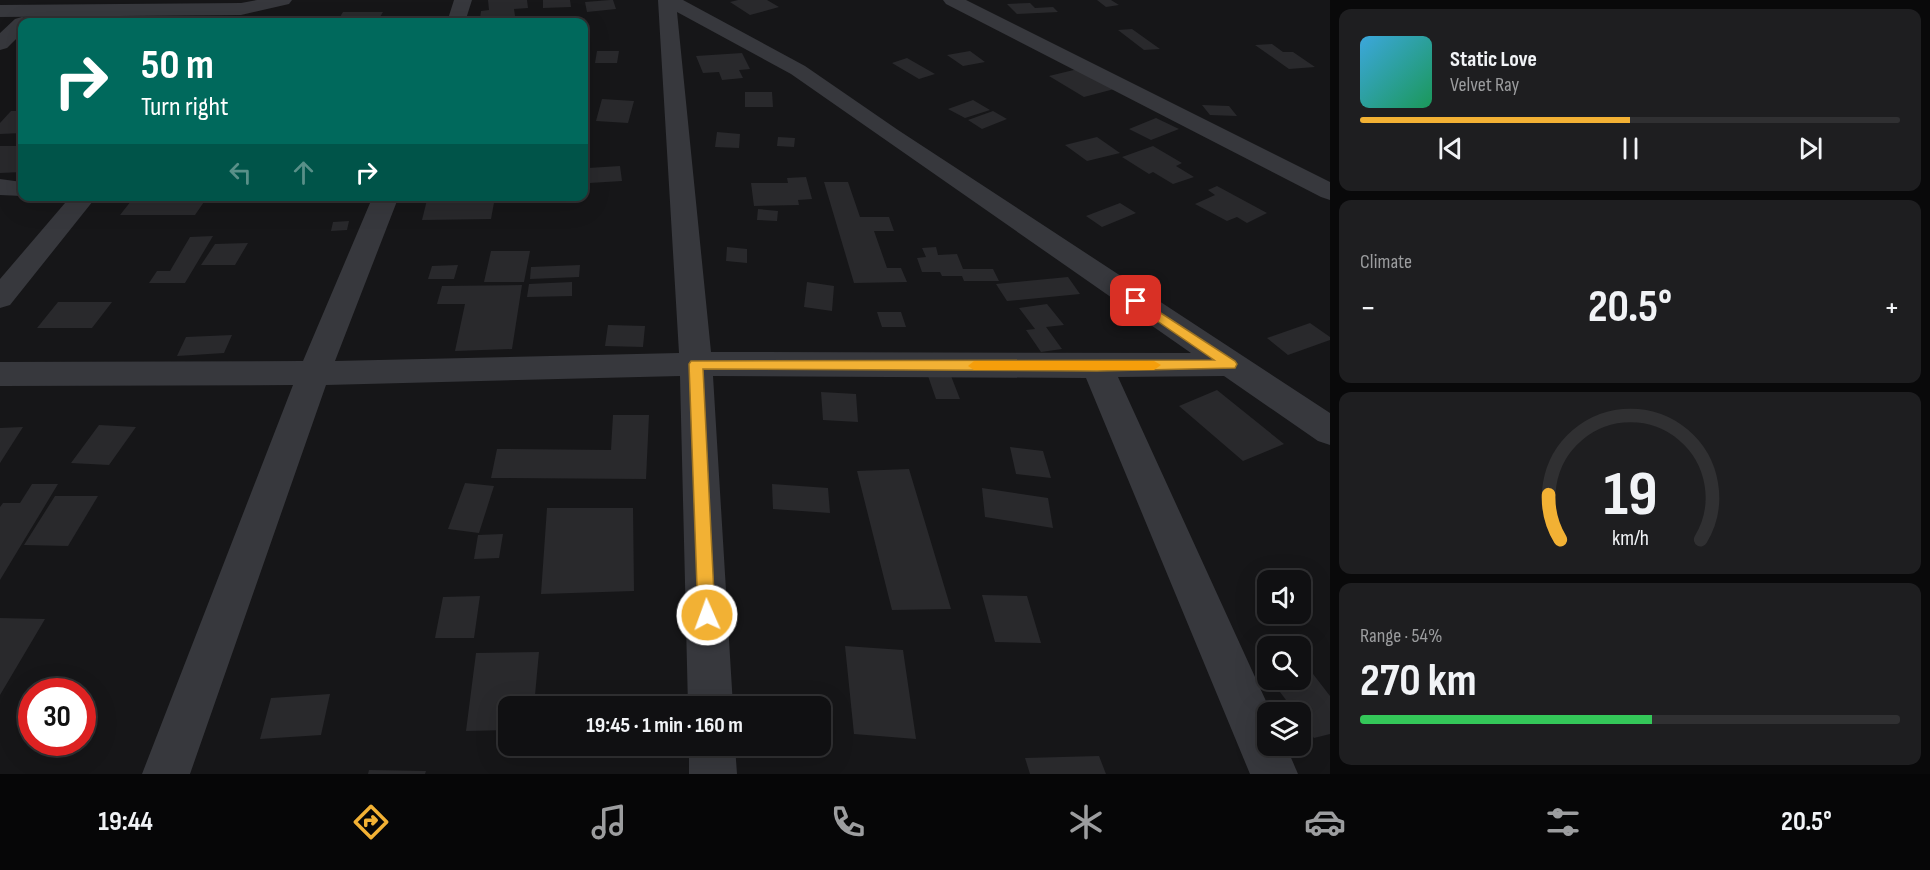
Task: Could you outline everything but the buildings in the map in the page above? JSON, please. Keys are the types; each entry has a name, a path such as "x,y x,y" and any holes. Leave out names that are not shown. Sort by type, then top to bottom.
{"street":[{"path":"0,11 33,14 240,10 284,0"},
{"path":"457,18 463,0"},
{"path":"668,0 696,364 711,696"},
{"path":"668,0 798,70 890,135 1330,431"},
{"path":"952,0 1330,192"},
{"path":"0,44 18,28"},
{"path":"0,187 18,189"},
{"path":"0,298 81,201"},
{"path":"166,774 314,373 384,201"},
{"path":"0,374 314,373 696,364 1097,366 1230,364"},
{"path":"1097,366 1274,774"},
{"path":"712,756 713,774"}],"slow traffic":[{"path":"974,366 1154,365"}],"route":[{"path":"707,615 696,364 1097,366 1230,364 1136,301"}]}
